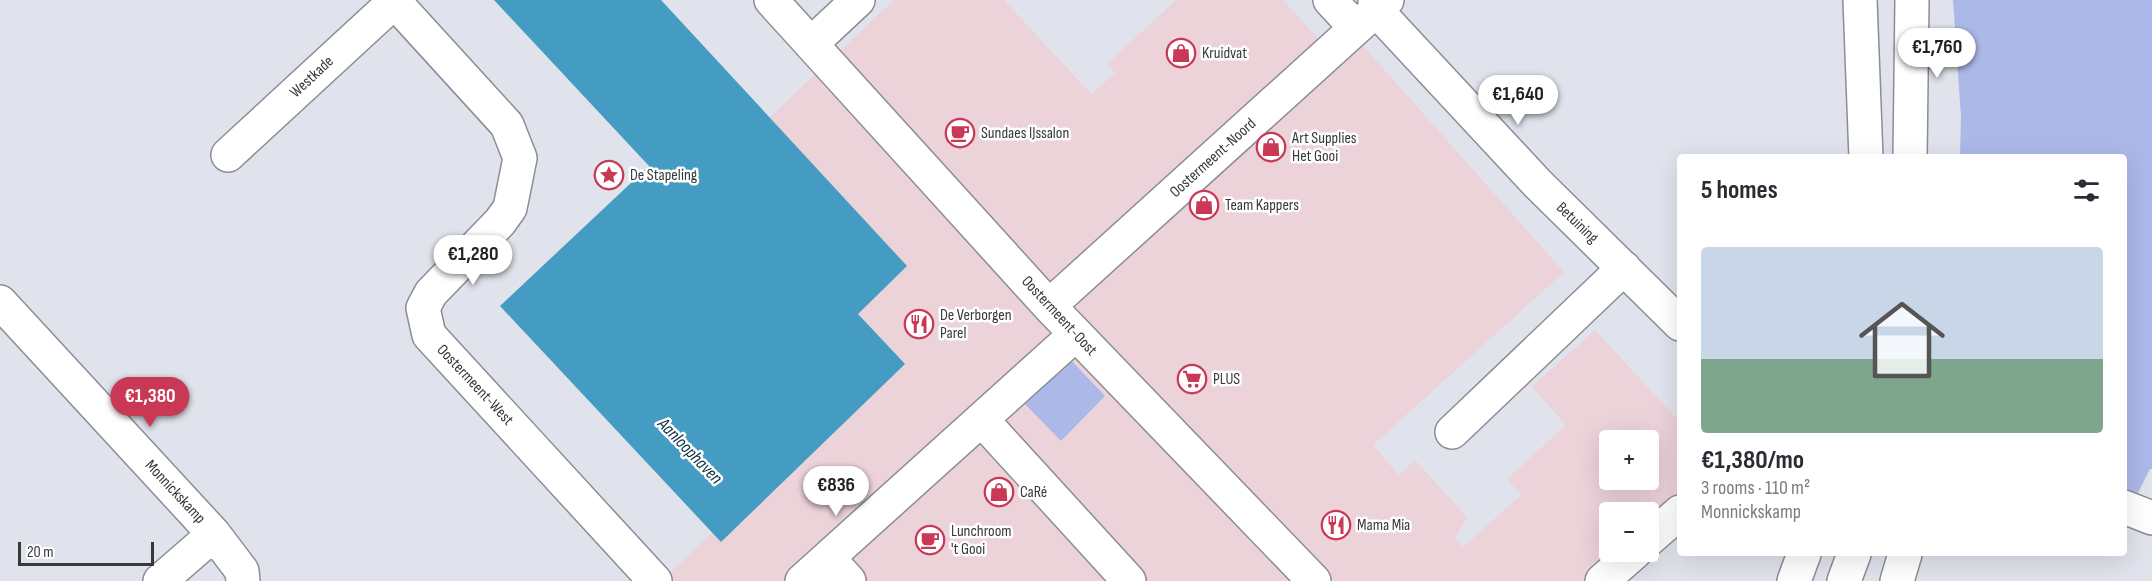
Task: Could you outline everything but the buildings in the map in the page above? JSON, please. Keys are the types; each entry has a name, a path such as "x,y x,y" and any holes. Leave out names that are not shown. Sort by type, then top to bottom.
{"street":[{"name":"Oostermeent-Oost","path":"771,0 1049,306 1314,581"},
{"path":"812,44 858,0"},
{"name":"Betuining","path":"1330,0 1373,9 1537,183 1677,321"},
{"path":"1860,0 1866,154"},
{"path":"1910,154 1912,0"},
{"name":"Westkade","path":"228,155 394,1"},
{"name":"Oostermeent-West","path":"394,1 507,125 520,158 510,208 500,222 431,293 423,308 429,335 655,581"},
{"name":"Oostermeent-Noord","path":"1049,306 1373,9"},
{"path":"1452,432 1624,268"},
{"name":"Monnickskamp","path":"0,302 214,534 242,571 243,581"},
{"path":"802,581 838,569 904,491 1076,334"},
{"path":"982,420 1129,581"},
{"path":"2127,508 2152,518"},
{"path":"1659,530 1677,515"},
{"path":"160,581 214,534"},
{"path":"1794,581 1803,556"},
{"path":"1844,581 1853,556"},
{"path":"1897,581 1904,556"},
{"path":"1602,581 1624,562"}],"shaded area":[{"path":"894,0 1004,0 1091,94 1115,73 1107,64 1176,0 1283,0 1337,59 1358,40 1564,272 1373,445 1399,475 1415,460 1467,517 1455,538 1463,547 1521,495 1507,479 1566,425 1532,387 1595,330 1677,419 1677,498 1659,514 1659,502 1599,502 1599,562 1605,562 1584,581 661,581 886,368 755,131"},
{"path":"1953,0 2152,0 2152,469 2138,493 2127,491 2127,154 1960,154 1961,117"},
{"path":"1067,356 1105,396 1061,441 1022,401"}],"water":[{"name":"Aanloophaven","path":"494,0 661,0 907,266 858,314 905,364 721,542 500,306 649,166"}],"place":[{"name":"Kruidvat","path":"1181,53"},
{"name":"Sundaes IJssalon","path":"960,133"},
{"name":"Art Supplies Het Gooi","path":"1271,147"},
{"name":"De Stapeling","path":"609,175"},
{"name":"Team Kappers","path":"1204,205"},
{"name":"De Verborgen Parel","path":"919,324"},
{"name":"PLUS","path":"1192,379"},
{"name":"CaRé","path":"999,492"},
{"name":"Mama Mia","path":"1336,525"},
{"name":"Lunchroom 't Gooi","path":"930,540"}]}
